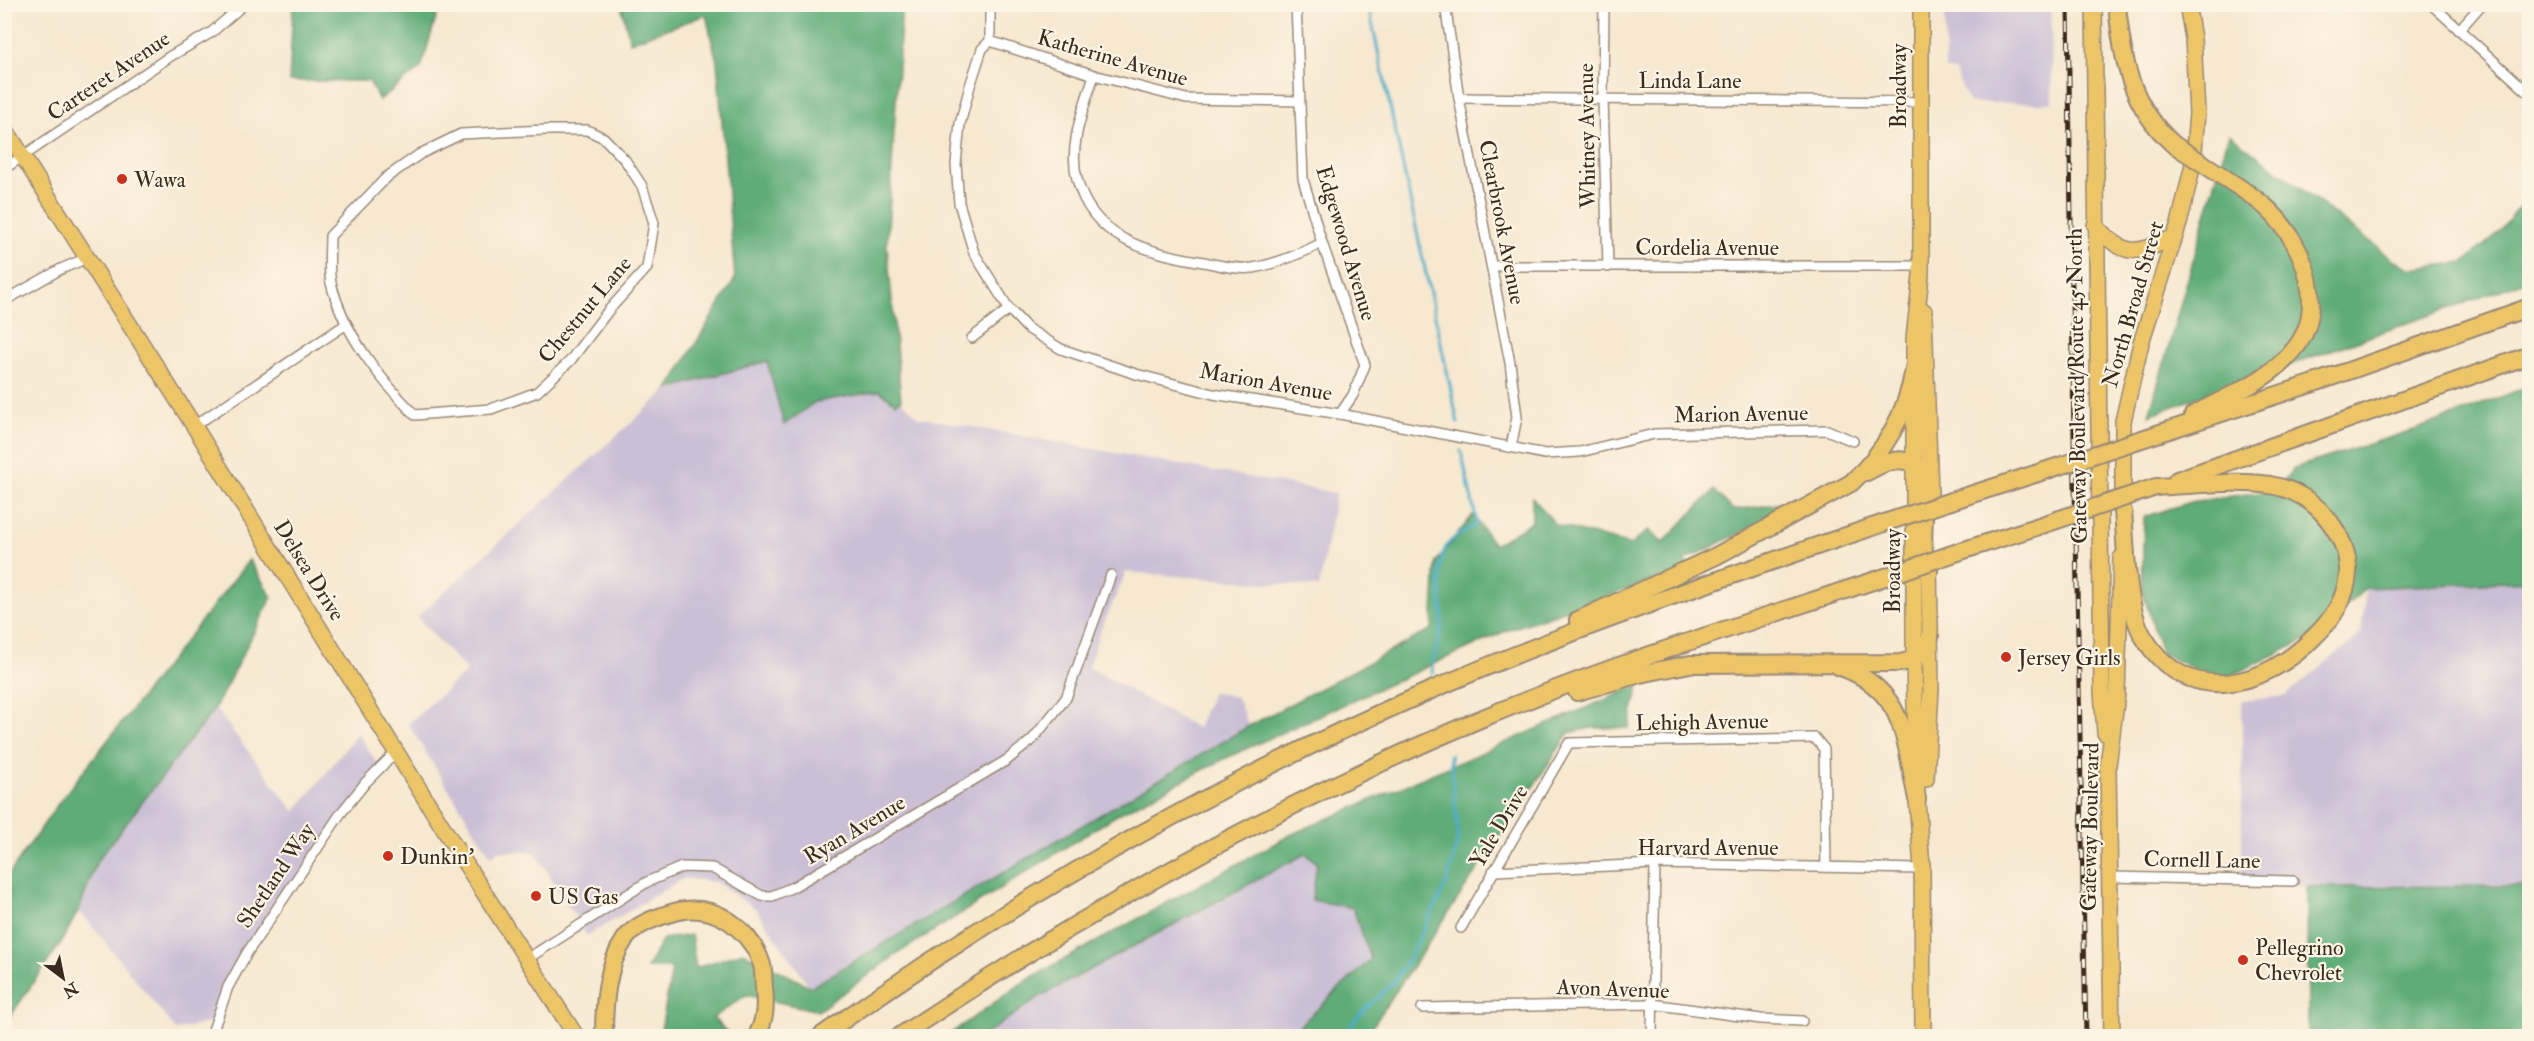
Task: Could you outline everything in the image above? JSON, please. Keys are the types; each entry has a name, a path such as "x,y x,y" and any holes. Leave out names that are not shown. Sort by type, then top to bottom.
{"highway":[{"path":"2117,4 2121,50 2131,82 2152,121 2174,144 2265,206 2279,220 2303,260 2309,283 2309,319 2304,336 2295,350 2272,371 2160,433"},
{"path":"1430,690 1621,614 1887,522 2317,382 2529,307"},
{"path":"900,1036 1026,954 1156,877 1274,815 1478,720 1696,637 2156,487 2529,356"},
{"path":"1851,483 1869,467 1890,435 1909,395 1914,370"},
{"path":"821,1036 931,961 1100,856 1263,769 1716,556 1851,483 1881,464 1901,461 1915,464 1922,473 1924,558 1929,571"},
{"path":"2123,511 2133,616 2142,636 2157,656 2173,671 2191,679 2218,683 2253,678 2286,663 2300,652 2333,617 2348,574 2348,557 2337,532 2318,507 2303,497 2271,486 2235,483 2156,487"},
{"path":"1478,720 1640,674 1674,667 1716,663 1900,663 1914,660 1923,652 1930,637"},
{"path":"1823,662 1861,676 1879,688 1888,699 1901,725 1917,799"},
{"path":"604,1036 604,1003 611,974 626,938 638,927 678,910 700,910 716,915 737,927 756,951 762,966 767,1008 757,1036"}],"main road":[{"name":"Broadway","path":"1921,4 1921,270 1929,432 1931,689 1922,869 1923,1036"},
{"name":"Gateway Boulevard/Route 45 North","path":"2094,4 2102,691 2108,766"},
{"name":"North Broad Street","path":"2119,618 2123,511 2121,464 2123,421 2141,343 2174,237 2193,164 2197,113 2193,38 2187,4"},
{"name":"Delsea Drive","path":"4,127 194,426 572,1034"},
{"path":"2095,225 2110,242 2131,251 2150,248 2174,237"},
{"name":"Broadway","path":"1921,270 1914,339 1914,660 1917,799 1922,869"},
{"name":"Gateway Boulevard","path":"2112,1036 2108,766 2117,694 2119,618"}],"street":[{"name":"Carteret Avenue","path":"4,169 169,57 212,32 244,4"},
{"name":"Marion Avenue","path":"990,4 990,41 982,49 963,112 957,150 957,190 962,216 974,253 1009,309 1027,328 1061,349 1111,366 1213,394 1340,414 1545,454 1580,452 1654,434 1827,430 1853,441"},
{"name":"Edgewood Avenue","path":"1296,4 1303,179 1322,243 1365,365 1353,395 1340,414"},
{"name":"Clearbrook Avenue","path":"1445,4 1459,99 1510,363 1517,417 1511,447"},
{"name":"Whitney Avenue","path":"1604,4 1603,99 1608,267"},
{"path":"2431,4 2529,94"},
{"path":"2459,30 2482,4"},
{"name":"Katherine Avenue","path":"990,41 1094,75 1186,99 1299,101"},
{"path":"1094,75 1076,139 1075,165 1081,191 1094,213 1112,233 1123,240 1173,256 1238,268 1251,268 1277,262 1322,243"},
{"name":"Linda Lane","path":"1459,99 1921,102"},
{"name":"Chestnut Lane","path":"587,130 604,138 625,160 642,186 654,223 647,268 608,311 570,362 537,392 491,409 416,415 395,394 345,325 331,281 330,236 387,177 420,154 461,134 587,130"},
{"path":"4,301 61,269 87,258"},
{"name":"Cordelia Avenue","path":"1492,266 1921,270"},
{"path":"972,338 1009,309"},
{"path":"194,426 345,325"},
{"name":"Ryan Avenue","path":"526,959 647,882 682,867 712,868 762,896 772,896 793,887 1007,760 1032,740 1066,698 1111,575"},
{"name":"Lehigh Avenue","path":"1569,743 1815,738 1824,749 1826,867"},
{"name":"Yale Drive","path":"1461,928 1569,743"},
{"name":"Shetland Way","path":"211,1036 228,987 247,953 338,818 366,782 397,751"},
{"path":"1652,1036 1655,864"},
{"name":"Harvard Avenue","path":"1493,872 1655,864 1922,869"},
{"name":"Cornell Lane","path":"2110,877 2294,881"},
{"name":"Avon Avenue","path":"1422,1008 1653,1004 1761,1020 1802,1021"}],"shaded area":[{"path":"1945,5 2051,5 2052,103 1969,103 1955,71 1945,69"},
{"path":"767,361 784,424 815,402 879,391 896,403 901,400 918,417 1336,493 1319,587 1126,572 1099,634 1088,667 1197,728 1212,692 1237,697 1249,726 810,987 756,909 715,882 684,878 587,936 535,852 497,851 492,858 408,724 467,671 417,617 668,389"},
{"path":"2529,581 2529,886 2307,887 2242,881 2242,701 2285,696 2361,634 2366,588"},
{"path":"215,708 295,812 358,733 381,770 257,934 213,1022 176,1030 79,910 97,861"},
{"path":"1305,854 1317,863 1353,908 1371,959 1289,1036 983,1036 1041,996"}],"green space":[{"path":"290,5 440,5 421,68 379,100 369,81 289,81 293,6"},
{"path":"621,5 902,5 887,246 901,400 896,403 879,391 815,402 784,425 767,361 668,389 735,279 717,62 706,15 630,42"},
{"path":"2229,134 2396,261 2411,269 2464,262 2497,234 2529,196 2529,280 2149,415"},
{"path":"2529,386 2529,581 2366,588 2310,638 2220,681 2161,653 2142,589 2144,517 2190,502 2276,490 2294,468 2420,428"},
{"path":"1714,490 1733,510 1806,500 1684,561 1693,567 1508,630 1224,759 1120,813 900,952 818,1011 746,995 713,1018 731,1036 660,1036 672,968 647,968 663,939 691,935 696,968 743,952 811,987 1249,726 1432,629 1436,562 1473,515 1494,545 1532,522 1532,497 1556,525 1631,545 1648,530 1663,543"},
{"path":"249,560 272,597 215,708 97,861 79,910 60,944 5,1024 5,880 60,801"},
{"path":"1639,685 1629,728 1591,728 1569,733 1366,1036 1289,1036 1371,959 1353,908 1312,900 1317,863 1305,854 1041,996 983,1036 947,1036 1025,981 1292,834"},
{"path":"2529,886 2529,1036 2308,1036 2307,887"}],"waterway":[{"path":"1368,4 1458,423"},
{"path":"1432,673 1442,623 1440,576 1442,557 1451,540 1477,523 1461,451"},
{"path":"1343,1036 1360,1014 1391,985 1409,958 1446,885 1456,850 1458,833 1450,755"}],"railway":[{"path":"2068,4 2086,1036"}],"place":[{"name":"Wawa","path":"122,179"},
{"name":"Jersey Girls","path":"2006,657"},
{"name":"Dunkin'","path":"388,856"},
{"name":"US Gas","path":"536,896"},
{"name":"Pellegrino Chevrolet","path":"2243,960"}]}
